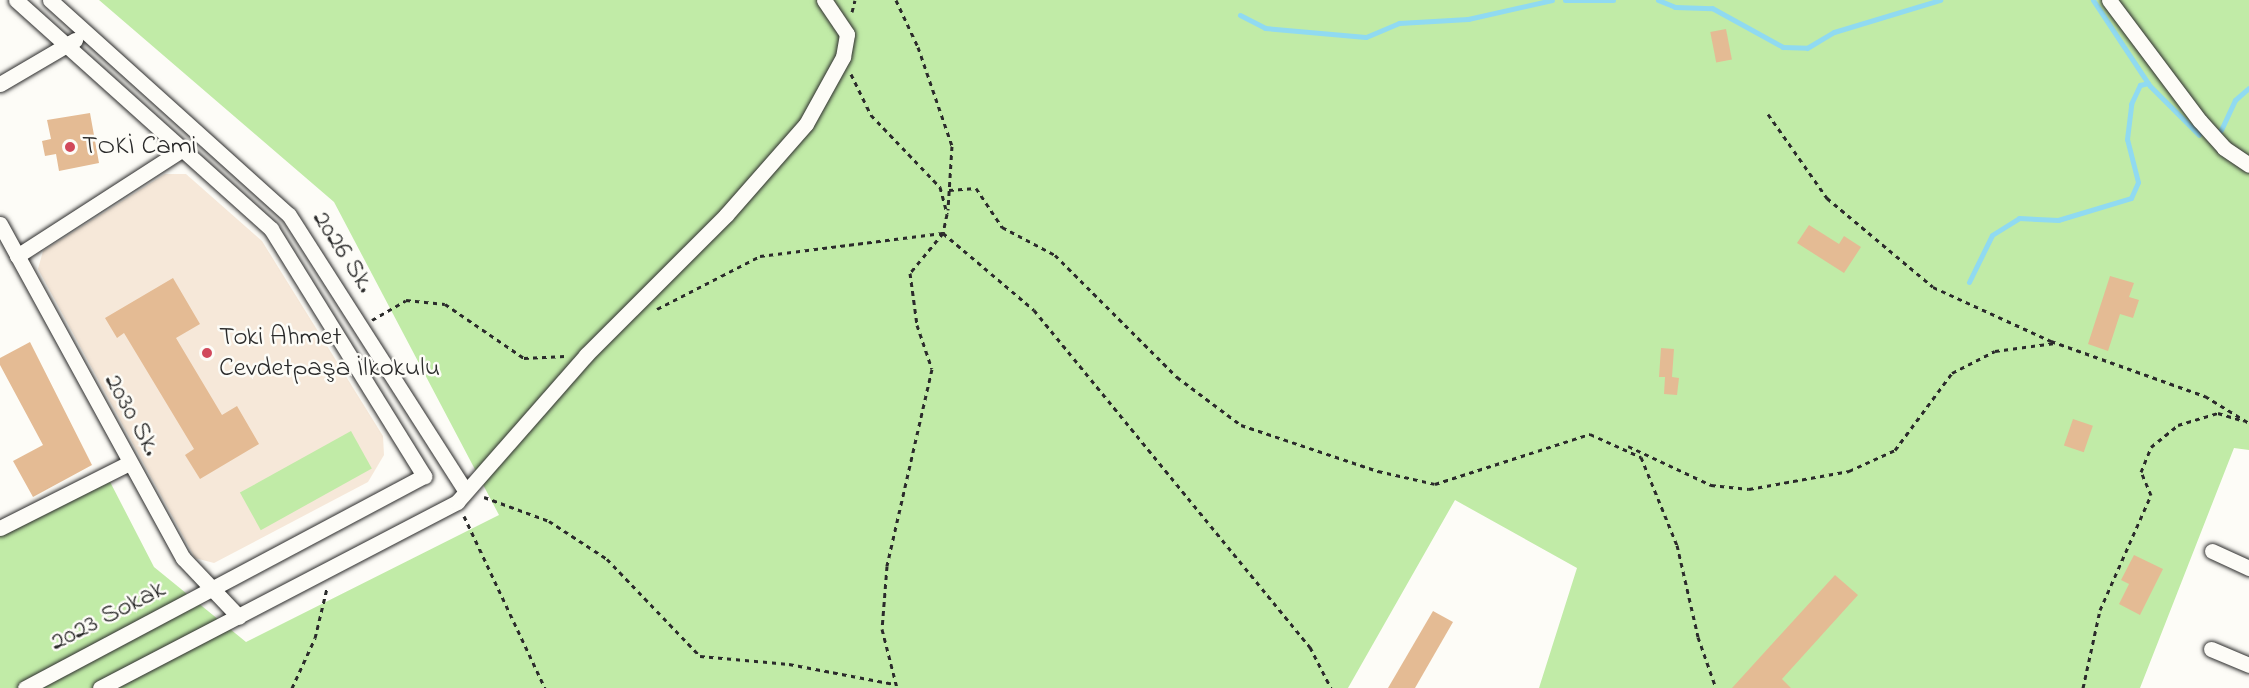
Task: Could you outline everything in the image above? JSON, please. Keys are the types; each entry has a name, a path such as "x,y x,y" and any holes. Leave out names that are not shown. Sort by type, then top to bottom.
{"street":[{"name":"2026 Sk.","path":"16,0 271,229 424,476 214,590"},
{"name":"2026 Sk.","path":"50,0 289,215 361,327 461,496"},
{"path":"100,688 332,568 461,496 586,355 726,215 806,124 843,57 847,34 825,0"},
{"path":"2109,0 2200,121 2249,165"},
{"path":"0,84 85,33"},
{"path":"17,256 183,149"},
{"name":"2030 Sk.","path":"0,224 183,558 239,617"},
{"path":"0,528 129,462"},
{"path":"2212,551 2249,567"},
{"name":"2023 Sokak","path":"25,688 214,590"},
{"path":"2211,649 2249,665"}],"path":[{"path":"896,0 918,46 952,146 947,214 943,233 910,273 917,325 932,369 887,566 882,629 894,684 897,688"},
{"path":"843,57 871,115 940,187 947,214"},
{"path":"1768,114 1827,198 1933,286 2056,343 2205,396 2249,423 2218,413 2178,425 2151,447 2141,472 2151,495 2100,610 2083,688"},
{"path":"949,190 976,188 1002,227 1055,255 1177,377 1241,425 1378,471 1435,484 1590,434 1623,445 1711,485 1749,489 1849,471 1895,450 1952,373 1995,351 2056,343"},
{"path":"646,316 760,256 943,233 1034,310 1310,647 1331,688"},
{"path":"361,327 406,300 445,304 524,358 586,355"},
{"path":"1623,445 1641,457 1677,545 1698,637 1716,688"},
{"path":"461,496 549,521 607,559 700,656 789,663 894,684"},
{"path":"461,496 545,688"},
{"path":"292,688 315,638 332,568"}],"shaded area":[{"name":"Toki Ahmet Cevdetpaşa İlkokulu","path":"165,174 186,174 262,241 383,436 384,455 368,482 214,563 195,558 38,269 43,251"}],"green space":[{"path":"99,0 2249,0 2249,450 2234,448 2140,688 1539,688 1577,568 1455,500 1348,688 0,688 0,528 106,474 154,567 246,642 499,515 334,202"},
{"path":"351,431 372,469 261,530 240,493"}],"building":[{"path":"1726,29 1732,59 1716,62 1710,32"},
{"name":"TOKİ Cami","path":"90,113 99,163 59,171 56,154 45,156 42,141 51,139 47,120"},
{"path":"1809,225 1839,244 1844,236 1861,247 1844,273 1797,243"},
{"path":"2110,276 2134,283 2129,297 2139,300 2133,318 2120,314 2108,351 2088,344"},
{"path":"173,278 200,324 176,338 222,415 237,406 259,444 200,479 185,455 194,449 124,333 117,338 105,318"},
{"path":"30,342 92,465 33,497 13,461 43,445 0,365 0,358"},
{"path":"1661,348 1674,349 1672,377 1679,378 1677,395 1664,394 1665,377 1659,377"},
{"path":"2073,419 2093,426 2084,452 2064,445"},
{"path":"2134,555 2163,569 2140,615 2119,604 2129,584 2121,580"},
{"path":"1835,575 1858,595 1782,679 1791,688 1732,688"},
{"path":"1433,611 1453,622 1415,688 1388,688"}],"waterway":[{"path":"1240,15 1265,28 1366,37 1399,23 1468,19 1552,0"},
{"path":"1565,0 1613,0"},
{"path":"1658,0 1675,7 1712,8 1783,47 1807,48 1834,32 1940,0"},
{"path":"2093,0 2150,86 2199,135"},
{"path":"1969,282 1992,235 2019,218 2058,220 2131,198 2138,182 2127,139 2131,104 2140,85 2148,83"},
{"path":"2221,130 2235,100 2249,88"}],"place":[{"name":"TOKİ Cami","path":"70,147"},
{"name":"Toki Ahmet Cevdetpaşa İlkokulu","path":"207,353"}]}
